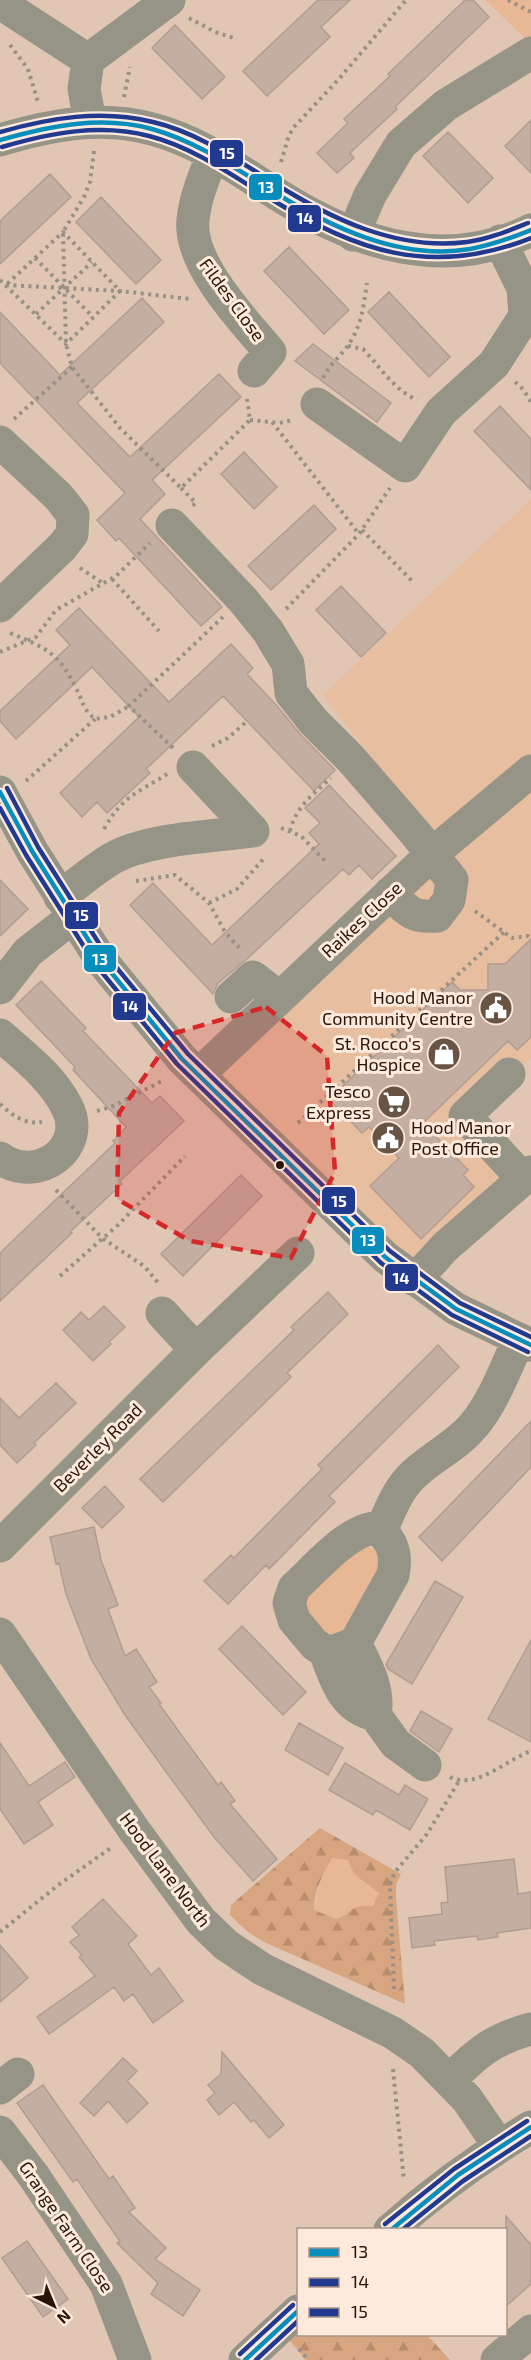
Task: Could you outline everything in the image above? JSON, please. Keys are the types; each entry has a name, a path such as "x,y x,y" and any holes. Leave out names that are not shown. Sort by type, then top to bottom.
{"street":[{"path":"5,3 88,60"},
{"path":"92,136 84,89 88,60 163,5"},
{"path":"353,235 370,195 401,144 446,105 531,53"},
{"path":"0,140 44,128 92,136 152,129 213,154 294,205 353,235 403,249 450,251 474,248 531,230"},
{"name":"Fildes Close","path":"213,154 195,203 192,223 198,254 230,304 270,352 254,371"},
{"path":"317,404 405,466 441,412 494,364 525,316 523,288 500,241"},
{"path":"2,618 72,534 72,515 4,433"},
{"path":"172,525 243,600 266,629 288,664 291,693 313,721 351,759 452,880 449,900 437,916 419,918 405,909 390,893"},
{"path":"190,764 271,836"},
{"name":"Raikes Close","path":"199,1074 432,854 531,771"},
{"path":"4,799 67,907 126,992 182,1059 366,1240 415,1280 456,1309 525,1342 476,1424 450,1449 410,1479 390,1510 381,1532"},
{"path":"0,988 101,866 122,854 162,843 271,836"},
{"path":"242,987 279,997"},
{"path":"0,1035 45,1076 68,1107 71,1131 67,1143 51,1162 41,1167 12,1166 0,1158"},
{"path":"415,1280 433,1258 527,1176 465,1116 509,1074"},
{"name":"Beverley Road","path":"0,1545 196,1350 298,1253"},
{"path":"162,1313 196,1350"},
{"path":"340,1647 307,1636 294,1620 289,1603 294,1588 355,1535 365,1529 373,1528 390,1541 394,1552 393,1575 340,1647 334,1679 352,1705 363,1712 375,1715 396,1744 425,1765"},
{"name":"Hood Lane North","path":"0,1634 134,1830 201,1922 226,1945 262,1969 393,2033 422,2052 467,2099 499,2146"},
{"path":"450,2080 482,2050 502,2039 531,2029"},
{"path":"391,2228 424,2200 499,2146 531,2127"},
{"name":"Grange Farm Close","path":"0,2132 33,2175 106,2284 135,2360"},
{"path":"244,2360 297,2312"},
{"path":"497,2360 531,2331"}],"path":[{"path":"279,168 289,135 295,126 338,80 406,0"},
{"path":"508,0 531,12"},
{"path":"5,3 4,37 28,69 44,128"},
{"path":"163,5 215,32 237,39"},
{"path":"6,285 63,232 84,197 90,182 92,136"},
{"path":"63,232 120,291"},
{"path":"0,651 36,637 56,610 112,579 196,503 120,428 72,367 66,344 63,232"},
{"path":"35,258 93,317"},
{"path":"36,314 92,262"},
{"path":"0,280 66,344"},
{"path":"181,488 250,420 272,422 300,420 317,404 327,369 351,341 363,314 367,283"},
{"path":"6,285 120,291 230,304"},
{"path":"66,344 120,291"},
{"path":"347,346 363,349 388,380 403,394 441,412"},
{"path":"4,433 72,367"},
{"path":"250,420 244,376 254,371"},
{"path":"272,422 360,532 413,582"},
{"path":"266,629 360,532 405,466"},
{"path":"112,579 159,631"},
{"path":"4,799 95,719 110,717 129,706 243,600"},
{"path":"2,618 28,640 50,650 64,665 78,690 84,709 95,719"},
{"path":"129,706 190,764"},
{"path":"101,835 111,816 129,795 190,764 211,747 228,738 245,723"},
{"path":"290,831 293,818 300,807 351,759"},
{"path":"209,903 237,889 254,872 271,836 290,831 301,836 327,863"},
{"path":"127,883 175,875 209,903 225,932 251,960 242,987"},
{"path":"451,887 479,915 512,938 528,936 531,938"},
{"path":"298,1123 504,932"},
{"path":"92,1113 111,1107 158,1082 175,1080 184,1082 199,1074"},
{"path":"0,1104 20,1119 36,1124 47,1122"},
{"path":"60,1276 118,1226 185,1156"},
{"path":"41,1167 59,1194 102,1238 144,1266 170,1297 162,1313"},
{"path":"425,1765 459,1781 476,1779 531,1751"},
{"path":"394,1989 390,1884 395,1872 427,1834 459,1781"},
{"path":"0,1932 57,1886 134,1830"},
{"path":"392,2060 404,2184"}],"highlighted area":[{"path":"266,1007 327,1056 335,1172 291,1258 190,1241 117,1199 119,1113 175,1033"}],"shaded area":[{"path":"485,0 531,0 531,44"},
{"path":"531,499 531,1058 477,1112 531,1166 416,1279 204,1063 437,843 323,695"},
{"path":"366,1547 372,1548 383,1559 352,1630 334,1639 308,1621 303,1597 341,1561"},
{"path":"332,1858 348,1860 354,1874 380,1893 373,1906 364,1905 336,1919 314,1910 321,1877"}],"green space":[{"path":"320,1828 401,1874 396,1885 396,1898 405,2004 264,1942 248,1932 230,1915 231,1905","holes":["332,1858 348,1860 354,1874 379,1893 373,1906 356,1907 336,1919 314,1910 317,1889"]},
{"path":"297,2312 297,2336 428,2336 450,2360 306,2360 280,2329"}],"building":[{"path":"318,0 350,0 321,27 330,37 267,96 243,71"},
{"path":"465,0 473,0 489,17 350,153 354,158 337,173 317,153 348,123 344,119"},
{"path":"175,25 225,77 202,99 152,48"},
{"path":"531,120 531,173 505,146"},
{"path":"448,132 493,178 468,203 423,156"},
{"path":"50,174 71,197 0,264 0,221"},
{"path":"101,197 161,260 136,284 76,222"},
{"path":"289,247 349,310 324,334 264,271"},
{"path":"389,292 450,357 429,377 368,312"},
{"path":"142,298 164,322 77,403 130,457 219,374 241,397 152,480 165,494 140,519 222,607 201,626 119,538 116,541 97,520 125,493 0,363 0,312 60,375"},
{"path":"313,344 391,403 377,422 295,361"},
{"path":"500,406 531,439 531,490 474,431"},
{"path":"244,452 277,487 254,509 221,474"},
{"path":"314,505 336,529 271,590 248,566"},
{"path":"341,586 386,633 361,657 316,610"},
{"path":"79,608 169,702 231,644 253,668 247,674 335,770 314,791 223,696 146,769 150,773 107,813 97,802 82,817 60,793 139,717 92,667 16,739 0,721 0,711 70,645 56,630"},
{"path":"329,785 396,856 372,879 359,865 349,875 343,869 247,959 218,983 213,994 130,905 153,883 212,945 319,844 309,833 320,823 305,808"},
{"path":"0,880 28,909 0,936"},
{"path":"531,939 531,1037 517,1050 508,1041 423,1123 468,1170 463,1175 474,1187 421,1239 370,1186 399,1158 369,1127 362,1133 329,1099 452,982 460,990 488,990 488,964 505,964"},
{"path":"41,981 86,1028 83,1031 152,1103 160,1096 184,1121 120,1181 122,1184 0,1301 0,1253 115,1143 113,1141 126,1127 73,1070 75,1067 16,1005"},
{"path":"241,1175 262,1196 183,1276 161,1254"},
{"path":"328,1292 348,1314 287,1373 291,1377 163,1502 140,1479 294,1330 291,1327"},
{"path":"104,1306 125,1327 93,1361 63,1330 81,1312 89,1320"},
{"path":"438,1345 459,1367 329,1496 335,1502 269,1569 266,1565 228,1604 204,1581 231,1555 234,1558 322,1469 318,1465"},
{"path":"56,1383 76,1403 34,1443 36,1445 17,1463 0,1445 0,1398 19,1418"},
{"path":"531,1421 531,1467 442,1561 419,1537"},
{"path":"105,1486 124,1507 102,1528 82,1508"},
{"path":"94,1527 101,1560 118,1605 108,1609 125,1656 136,1649 157,1682 149,1687 161,1703 159,1704 218,1785 221,1782 235,1801 230,1804 277,1859 253,1881 214,1837 164,1769 125,1715 91,1659 66,1594 50,1537"},
{"path":"435,1581 463,1597 412,1684 388,1669 386,1664"},
{"path":"242,1626 306,1692 283,1715 219,1649"},
{"path":"531,1640 531,1742 488,1719"},
{"path":"421,1711 452,1729 439,1752 410,1731"},
{"path":"299,1723 343,1748 328,1775 285,1750"},
{"path":"0,1743 29,1786 65,1762 75,1777 38,1802 53,1825 24,1844 0,1809"},
{"path":"345,1763 399,1795 405,1785 428,1799 410,1830 376,1810 373,1815 329,1790"},
{"path":"514,1859 518,1894 531,1892 531,1928 497,1933 498,1937 478,1940 477,1936 434,1941 435,1945 412,1948 409,1918 442,1914 441,1903 448,1902 445,1867"},
{"path":"103,1899 137,1936 128,1944 151,1975 159,1968 183,2001 153,2023 133,1994 124,2001 114,1987 49,2034 37,2017 95,1976 79,1957 82,1955 70,1942 79,1935 72,1927"},
{"path":"0,1945 28,1978 0,2002"},
{"path":"222,2052 284,2125 269,2138 234,2102 219,2115 207,2100 215,2093 208,2085 221,2074"},
{"path":"123,2058 137,2071 127,2081 148,2103 127,2123 108,2101 94,2116 80,2103"},
{"path":"43,2085 109,2179 113,2176 135,2208 129,2212 166,2248 155,2259 200,2290 183,2316 151,2294 158,2283 117,2243 120,2241 77,2179 73,2182 17,2103"},
{"path":"506,2216 531,2245 531,2284 507,2305 507,2228"},
{"path":"27,2241 68,2299 43,2317 2,2258"}],"transit line":[{"name":"15","path":"0,132 57,119 95,116 134,118 169,126 214,147 293,195 340,219 364,229 415,241 467,242 491,237 528,223"},
{"name":"13","path":"0,140 38,130 76,124 114,123 152,129 198,147 315,216 365,237 417,250 470,249 531,230"},
{"name":"14","path":"2,147 75,131 112,130 149,136 195,154 330,231 362,244 394,253 426,257 460,256 495,250 531,238"},
{"name":"15","path":"7,788 38,847 107,956 188,1054 390,1251 460,1303 531,1337"},
{"name":"13","path":"0,792 32,851 101,960 182,1059 385,1257 456,1309 531,1345"},
{"name":"14","path":"0,808 26,855 95,964 177,1064 381,1263 452,1315 528,1352"},
{"name":"15","path":"385,2224 454,2169 527,2121"},
{"name":"13","path":"393,2228 458,2175 531,2127"},
{"name":"14","path":"404,2228 463,2181 531,2136"},
{"name":"15","path":"240,2354 293,2305"},
{"name":"13","path":"245,2360 297,2312"},
{"name":"14","path":"256,2360 297,2322"}],"place":[{"name":"Hood Manor Community Centre","path":"496,1008"},
{"name":"St. Rocco's Hospice","path":"444,1054"},
{"name":"Tesco Express","path":"394,1102"},
{"name":"Hood Manor Post Office","path":"388,1138"}]}
